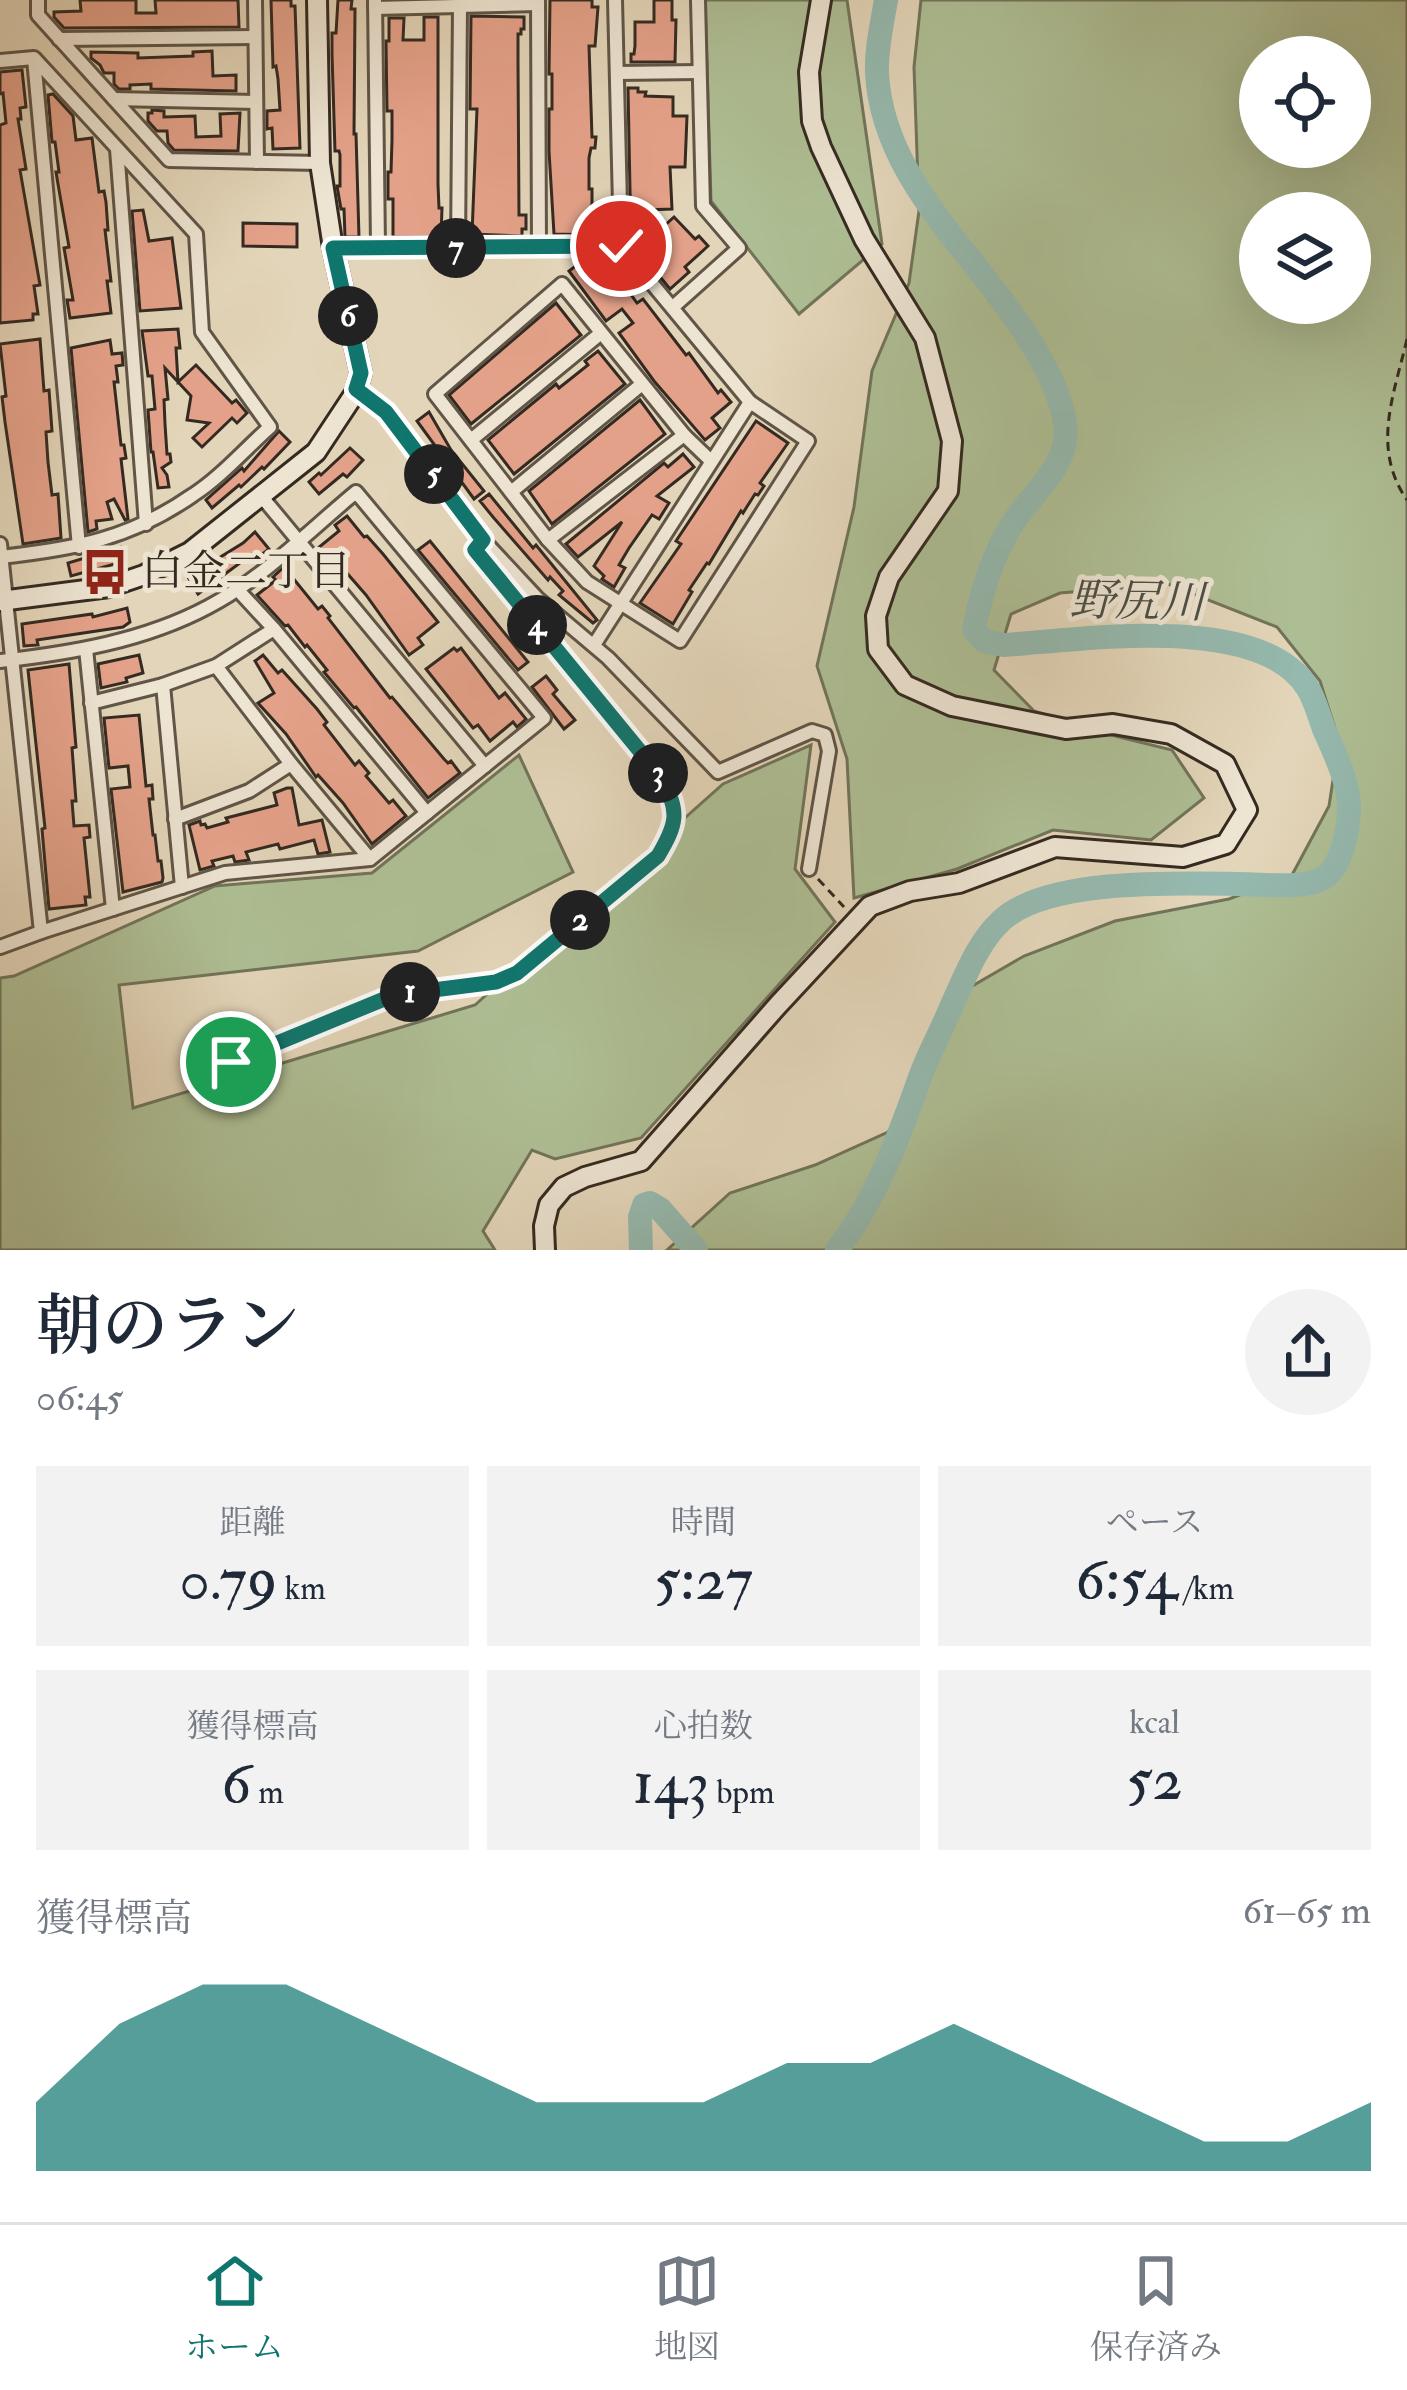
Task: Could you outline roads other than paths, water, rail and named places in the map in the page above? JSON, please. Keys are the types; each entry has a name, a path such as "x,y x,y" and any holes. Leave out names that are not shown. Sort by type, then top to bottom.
{"street":[{"path":"38,0 38,15 169,160 320,163"},
{"path":"255,0 256,162"},
{"path":"4,601 110,587 190,552 316,452 356,389 361,373 320,163 316,0"},
{"path":"615,0 621,246 750,402 808,441 680,641 587,582 548,540 435,394 562,284 684,434 712,461"},
{"path":"674,307 739,248 703,206 698,0"},
{"path":"545,1250 549,1205 564,1187 641,1161 870,907 910,891 959,883 1055,847 1183,857 1226,844 1247,810 1225,764 1171,734 1113,724 1066,729 952,706 904,686 878,649 876,616 889,577 948,491 952,441 925,338 864,239 812,121 809,72 821,0"},
{"path":"378,246 375,4 538,2 539,247"},
{"path":"458,248 460,6"},
{"path":"59,39 255,38"},
{"path":"0,61 34,58"},
{"path":"1,557 79,548 146,524 197,493 270,427 202,332 196,234 34,58"},
{"path":"34,58 79,548"},
{"path":"617,73 700,72"},
{"path":"114,99 256,102"},
{"path":"117,148 146,524"},
{"path":"333,248 621,246"},
{"path":"471,440 601,333"},
{"path":"511,492 643,383"},
{"path":"356,389 386,412 483,540 546,607 594,645 718,772 812,731 825,735 829,751 809,869"},
{"path":"594,645 750,402"},
{"path":"548,540 684,434"},
{"path":"0,947 225,873 370,859 544,718 356,492 209,606 140,636 7,660"},
{"path":"262,497 485,766"},
{"path":"0,544 7,660 41,932"},
{"path":"236,588 427,814"},
{"path":"91,704 163,686 215,666 274,629"},
{"path":"86,649 113,909"},
{"path":"215,666 370,859"},
{"path":"163,686 182,887"},
{"path":"175,819 249,791 291,764"}],"lane":[{"path":"231,1062 394,995 496,982 517,973 658,856 671,834 676,818 673,798 662,778 475,550 483,540"}],"waterway":[{"name":"野尻川","path":"837,1250 885,1168 973,960 1002,920 1023,906 1081,890 1150,884 1311,883 1334,868 1346,837 1349,807 1344,777 1312,697 1283,663 1250,648 1210,639 1121,636 1004,645 984,641 974,630 998,551 1056,466 1065,424 1054,385 1034,347 930,207 894,144 882,110 877,73 886,0"},
{"name":"野尻川","path":"641,1250 640,1217 644,1205 650,1203 696,1250"}],"place":[{"name":"白金二丁目","path":"105,572"}]}
